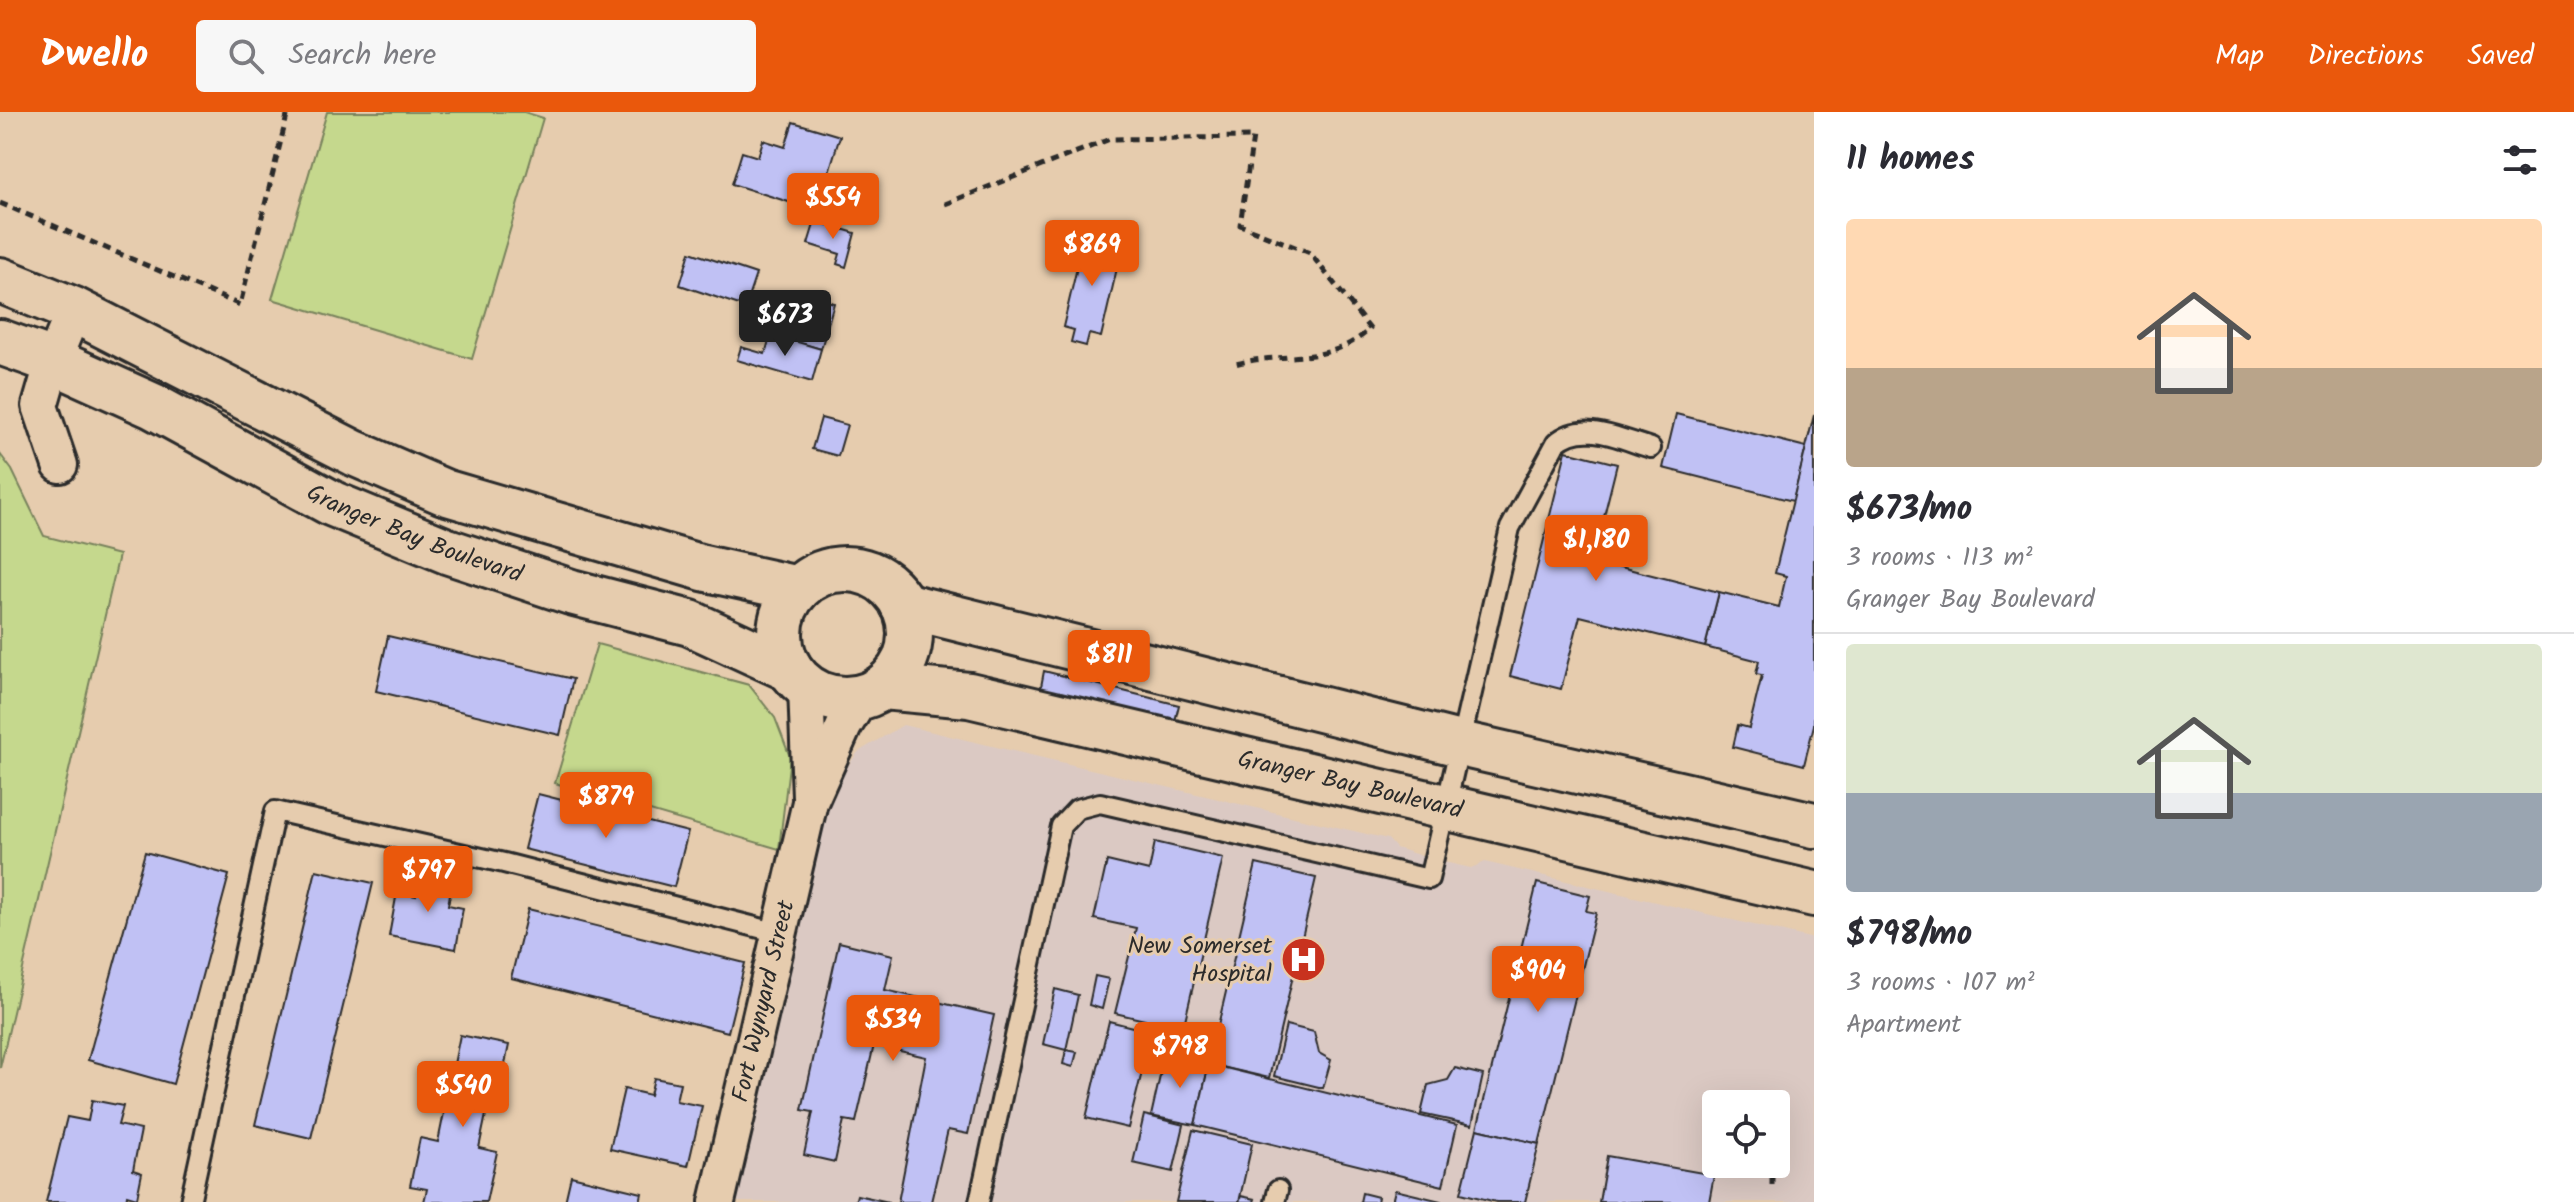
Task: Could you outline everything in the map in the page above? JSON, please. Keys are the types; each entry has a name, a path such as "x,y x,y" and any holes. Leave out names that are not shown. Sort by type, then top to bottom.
{"street":[{"name":"Granger Bay Boulevard","path":"0,280 74,310 354,453 444,492 703,568 798,589"},
{"path":"60,465 40,406 53,361 74,310"},
{"name":"Granger Bay Boulevard","path":"0,342 53,361 153,406 333,504 502,569 571,592 690,623 798,678"},
{"path":"855,570 878,578 903,605 909,627 907,652 900,669 873,692 831,698 798,678 782,651 780,631 784,611 798,589 829,571 855,570"},
{"path":"903,605 1460,744 1814,825"},
{"name":"Fort Wynyard Street","path":"798,678 810,802"},
{"name":"Granger Bay Boulevard","path":"873,692 969,695 1814,894"},
{"name":"Fort Wynyard Street","path":"717,1202 810,802 844,726 873,692"}],"lane":[{"path":"979,1202 1061,826 1068,816 1077,809 1100,803 1429,879 1510,528 1556,443 1567,433 1583,429 1651,448"},
{"path":"190,1202 275,811 504,863 779,933"}],"path":[{"path":"0,203 240,305 288,112"},
{"path":"945,204 1110,139 1253,137 1240,225 1310,253 1370,329 1353,344 1310,358 1258,357 1232,365"},
{"path":"1772,1178 1772,1185"}],"shaded area":[{"name":"New Somerset Hospital","path":"903,725 1388,839 1396,848 1435,860 1471,868 1485,862 1814,939 1814,1202 737,1202 813,861 836,782 858,752"}],"green space":[{"path":"327,112 524,112 543,118 472,359 272,299"},
{"path":"0,454 12,470 44,536 119,555 0,1068"},
{"path":"597,644 749,685 775,718 790,757 779,849 555,783"}],"building":[{"path":"793,122 840,136 817,211 732,184 742,152 758,157 763,140 785,147"},
{"path":"815,221 855,233 846,267 837,264 840,254 808,244"},
{"path":"1096,231 1114,235 1111,248 1121,251 1101,337 1089,334 1086,346 1071,342 1074,330 1063,327 1083,242 1093,244"},
{"path":"690,252 756,274 745,307 680,285"},
{"path":"809,296 834,303 821,349 796,342"},
{"path":"771,334 821,349 812,382 737,360 741,347 765,354"},
{"path":"1676,414 1806,447 1793,501 1663,468"},
{"path":"1814,415 1814,725 1804,765 1733,747 1738,725 1749,728 1762,675 1756,674 1759,661 1705,647 1719,592 1779,607 1786,576 1775,573"},
{"path":"821,418 847,425 838,456 812,449"},
{"path":"1566,451 1617,464 1593,560 1719,592 1705,647 1580,616 1561,689 1510,676"},
{"path":"388,636 573,679 560,735 376,691"},
{"path":"1044,671 1179,705 1174,725 1040,692"},
{"path":"538,794 688,832 674,887 524,849"},
{"path":"1155,842 1223,858 1183,1029 1115,1013 1136,928 1094,919 1107,861 1149,871"},
{"path":"145,852 229,875 173,1084 88,1060"},
{"path":"1256,864 1316,878 1269,1078 1209,1064"},
{"path":"316,870 373,883 311,1138 255,1125"},
{"path":"420,872 453,878 448,905 463,908 456,949 389,936 397,892 416,896"},
{"path":"1537,883 1590,896 1586,911 1596,913 1539,1144 1477,1129"},
{"path":"528,909 745,963 728,1032 511,978"},
{"path":"839,942 893,955 885,990 994,1015 968,1134 948,1130 931,1202 898,1202 926,1057 874,1045 856,1122 844,1120 835,1162 804,1155 813,1112 802,1110"},
{"path":"1095,976 1109,979 1102,1009 1089,1005"},
{"path":"1055,989 1078,995 1066,1050 1043,1044"},
{"path":"1109,1021 1152,1032 1128,1128 1086,1118"},
{"path":"1286,1025 1314,1032 1319,1053 1331,1060 1323,1088 1274,1076"},
{"path":"460,1035 509,1045 501,1083 493,1081 479,1148 497,1152 486,1202 424,1202 427,1189 410,1186 420,1138 438,1142"},
{"path":"1066,1050 1077,1052 1073,1067 1063,1064"},
{"path":"1165,1054 1209,1064 1195,1125 1151,1116"},
{"path":"1209,1064 1457,1125 1443,1186 1195,1125"},
{"path":"1455,1068 1483,1075 1472,1125 1421,1114 1428,1085 1448,1080"},
{"path":"654,1078 680,1083 676,1101 702,1106 688,1166 610,1149 624,1089 650,1095"},
{"path":"92,1100 123,1106 118,1125 141,1130 133,1170 142,1173 137,1198 127,1195 126,1202 46,1202 67,1117 88,1121"},
{"path":"1144,1115 1184,1125 1173,1172 1133,1163"},
{"path":"1477,1129 1539,1144 1525,1202 1496,1202 1461,1193"},
{"path":"1193,1130 1252,1144 1239,1202 1176,1202"},
{"path":"1607,1156 1702,1173 1702,1178 1713,1178 1709,1202 1599,1202"},
{"path":"571,1176 642,1193 640,1202 565,1202"},
{"path":"1395,1190 1441,1201 1441,1202 1392,1202"},
{"path":"1362,1193 1378,1197 1377,1202 1360,1202"},
{"path":"857,1195 889,1202 855,1202"},
{"path":"1241,1196 1255,1199 1254,1202 1239,1202"}],"place":[{"name":"New Somerset Hospital","path":"1303,960"}]}
